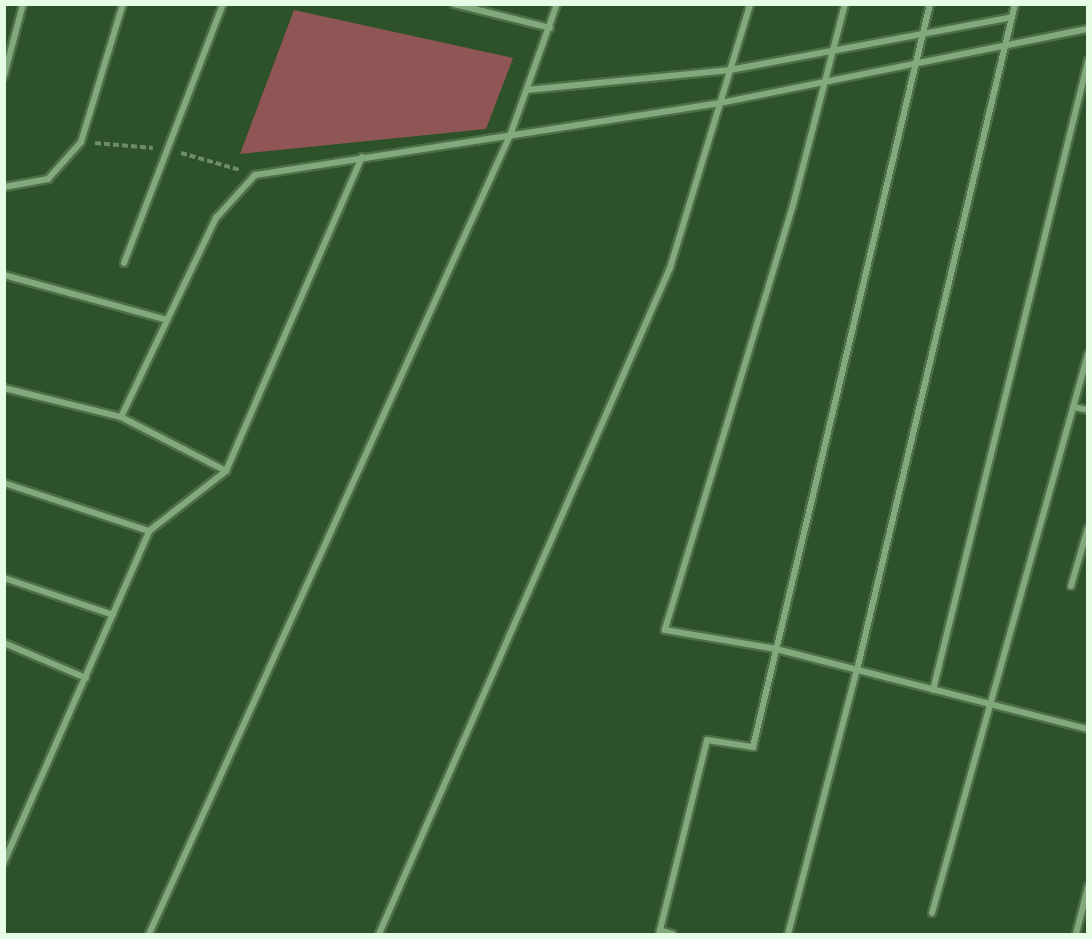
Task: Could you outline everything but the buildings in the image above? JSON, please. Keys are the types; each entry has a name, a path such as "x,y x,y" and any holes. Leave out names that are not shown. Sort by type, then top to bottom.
{"street":[{"path":"4,76 23,4"},
{"path":"4,187 48,179 81,142 123,4"},
{"path":"124,263 223,4"},
{"path":"454,4 550,28"},
{"path":"149,934 511,133 557,4"},
{"path":"379,934 670,268 750,4"},
{"path":"845,4 824,85 665,630 776,649 1088,729"},
{"path":"672,934 659,932 707,740 753,747 912,67 930,4"},
{"path":"788,934 857,670 1002,49 1015,4"},
{"path":"527,90 730,70 832,51 921,38 1012,17"},
{"path":"121,417 216,218 255,175 511,133 720,104 1002,49 1088,29"},
{"path":"933,690 1088,61"},
{"path":"4,862 149,531 226,471 362,157"},
{"path":"4,275 167,320"},
{"path":"932,913 1088,354"},
{"path":"4,388 121,417 226,471"},
{"path":"1073,407 1088,410"},
{"path":"4,483 149,531"},
{"path":"1071,586 1088,528"},
{"path":"4,578 113,615"},
{"path":"4,643 86,678"},
{"path":"1076,934 1088,887"}],"path":[{"path":"81,142 169,149 255,175"}],"shaded area":[{"path":"294,10 513,58 486,129 240,154"}]}
